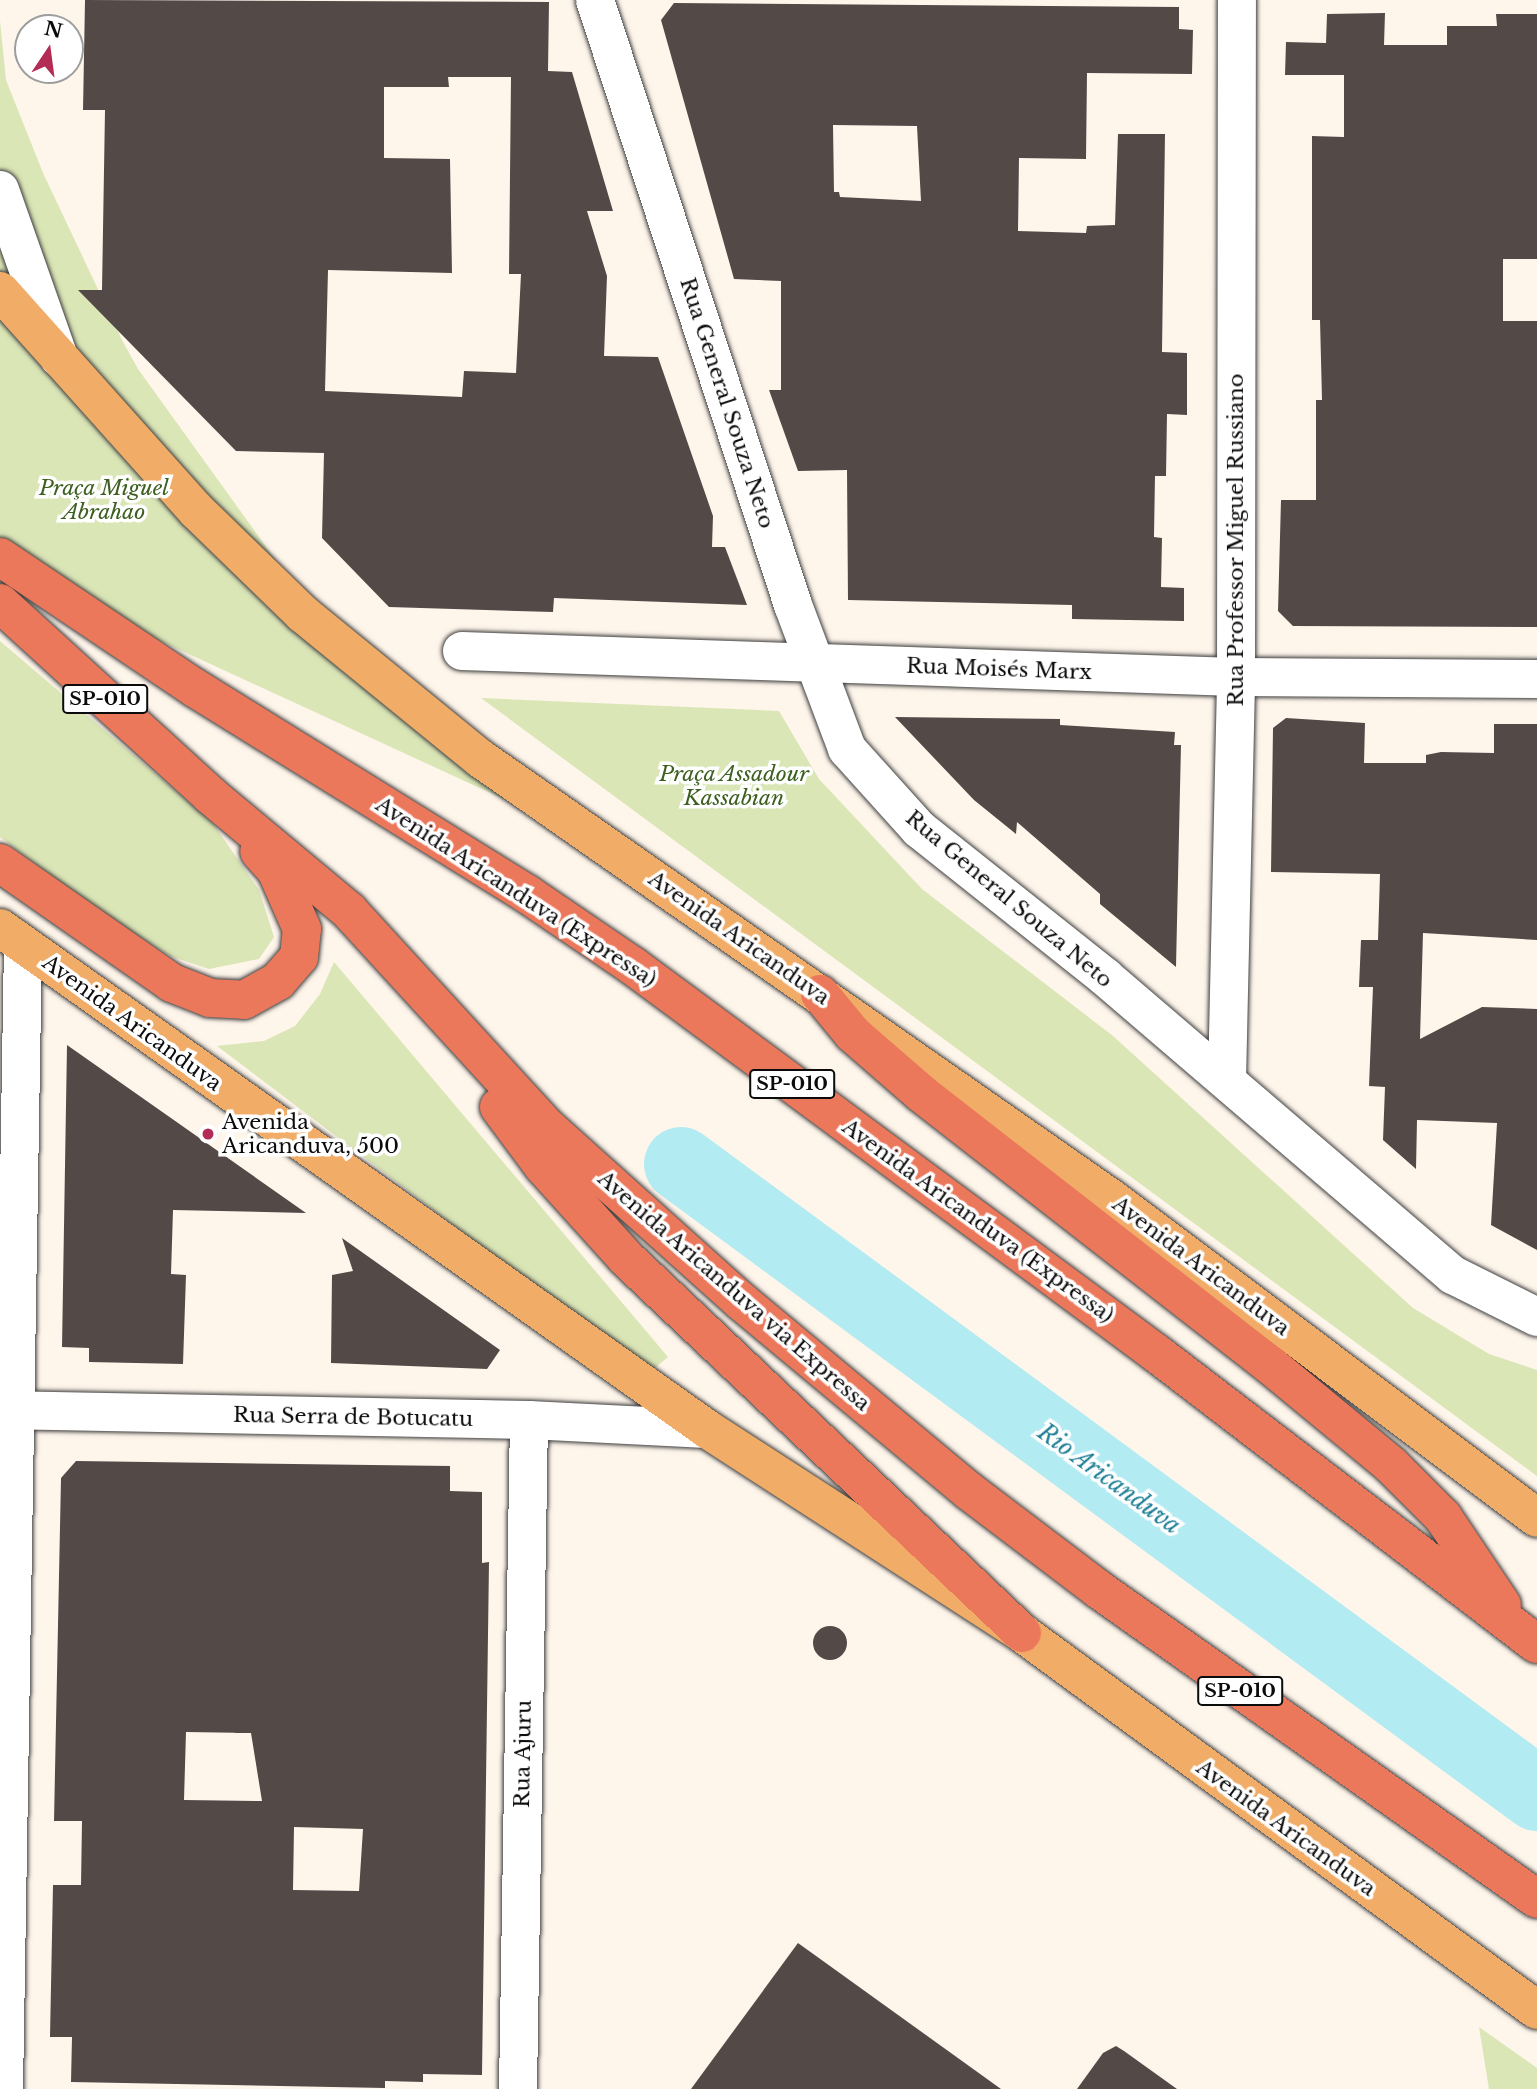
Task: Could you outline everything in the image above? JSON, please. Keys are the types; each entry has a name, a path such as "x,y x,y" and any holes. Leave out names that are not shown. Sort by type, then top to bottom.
{"highway":[{"name":"Avenida Aricanduva (Expressa)","path":"8,563 633,966 1156,1353 1529,1638"},
{"name":"Avenida Aricanduva via Expressa","path":"0,603 210,795 349,911 441,1017 558,1137 742,1302 969,1491 1121,1605 1537,1899"},
{"path":"0,863 172,983 211,998 244,1000 278,981 299,957 302,929 276,870 210,795"},
{"path":"820,994 853,1034 922,1094 1391,1465 1443,1517 1529,1638"},
{"path":"441,1017 543,1166 626,1259 1022,1633"}],"main road":[{"name":"Avenida Aricanduva","path":"0,291 197,511 303,614 481,759 1112,1199 1537,1518"},
{"name":"Avenida Aricanduva","path":"12,937 707,1429 1022,1633 1537,2010"}],"street":[{"name":"Rua General Souza Neto","path":"595,0 813,662 847,749 919,830 1227,1080 1454,1275 1537,1317"},
{"name":"Rua Professor Miguel Russiano","path":"1227,1080 1237,677 1237,0"},
{"path":"0,190 59,358"},
{"name":"Rua Moisés Marx","path":"462,651 1237,677 1537,679"},
{"path":"4,2089 12,937"},
{"name":"Rua Serra de Botucatu","path":"8,1410 529,1420 707,1429"},
{"name":"Rua Ajuru","path":"518,2089 529,1420"}],"green space":[{"name":"Praça Miguel Abrahao","path":"0,21 6,80 43,173 122,340 138,369 298,591 634,859 0,567"},
{"path":"0,641 212,822 259,890 274,937 259,959 209,969 170,956 97,910 0,837"},
{"name":"Praça Assadour Kassabian","path":"481,698 779,711 819,779 922,889 1113,1036 1413,1308 1489,1354 1537,1370 1537,1476"},
{"path":"334,962 668,1357 649,1373 217,1046 264,1041 295,1026 320,994"},
{"path":"1479,2027 1537,2068 1537,2089 1489,2089"}],"building":[{"path":"85,0 549,2 548,71 572,72 613,211 587,211 607,276 604,356 658,357 713,516 712,547 725,547 747,605 554,598 553,612 389,607 322,538 324,453 236,451 78,290 102,290 105,110 83,110","holes":["448,77 511,77 509,274 521,274 516,373 464,371 462,397 325,391 328,270 452,273 450,159 384,158 384,87 449,87"]},
{"path":"674,3 1179,7 1179,29 1193,30 1192,74 1087,73 1086,159 1019,158 1018,231 1086,233 1087,226 1115,225 1118,134 1165,134 1162,352 1187,353 1187,415 1167,414 1166,476 1155,476 1154,537 1162,538 1161,587 1184,588 1184,621 1072,619 1072,605 848,600 847,470 798,471 769,390 781,390 781,281 734,279 661,20","holes":["833,125 917,126 921,201 840,197 839,192 834,192"]},
{"path":"1385,13 1384,45 1447,45 1447,26 1497,26 1496,14 1537,14 1537,259 1503,259 1503,321 1537,321 1537,627 1293,626 1278,611 1281,500 1316,500 1316,400 1322,400 1320,320 1312,320 1312,136 1344,137 1344,75 1285,75 1286,42 1326,43 1327,14"},
{"path":"895,717 1060,719 1060,725 1175,732 1174,745 1181,745 1176,967 1100,904 1100,894 1017,822 1016,834 974,800"},
{"path":"1286,718 1365,723 1364,763 1426,763 1426,755 1441,752 1494,753 1494,724 1537,724 1537,940 1423,933 1420,1039 1482,1007 1537,1009 1537,1250 1491,1225 1497,1123 1417,1120 1416,1169 1383,1140 1385,1087 1369,1086 1373,987 1359,987 1361,940 1378,940 1380,874 1271,872 1273,728"},
{"path":"67,1045 306,1213 173,1210 171,1274 186,1275 183,1364 89,1362 89,1348 62,1347"},
{"path":"342,1238 500,1350 487,1369 331,1363 332,1275 353,1271"},
{"path":"76,1461 450,1466 450,1491 482,1492 482,1563 489,1562 482,2075 423,2074 423,2082 385,2081 385,2088 71,2082 72,2037 50,2037 53,1885 81,1885 82,1821 54,1821 61,1478","holes":["186,1732 251,1733 262,1801 184,1800","294,1827 363,1829 359,1891 293,1890"]},
{"path":"830,1626 842,1631 847,1643 842,1655 830,1660 818,1655 813,1643 818,1631"},
{"path":"798,1943 1001,2089 691,2089"},
{"path":"1116,2046 1177,2089 1077,2089 1103,2053"}],"waterway":[{"name":"Rio Aricanduva","path":"681,1164 1537,1794"}],"place":[{"name":"Avenida Aricanduva, 500","path":"208,1134"}]}
